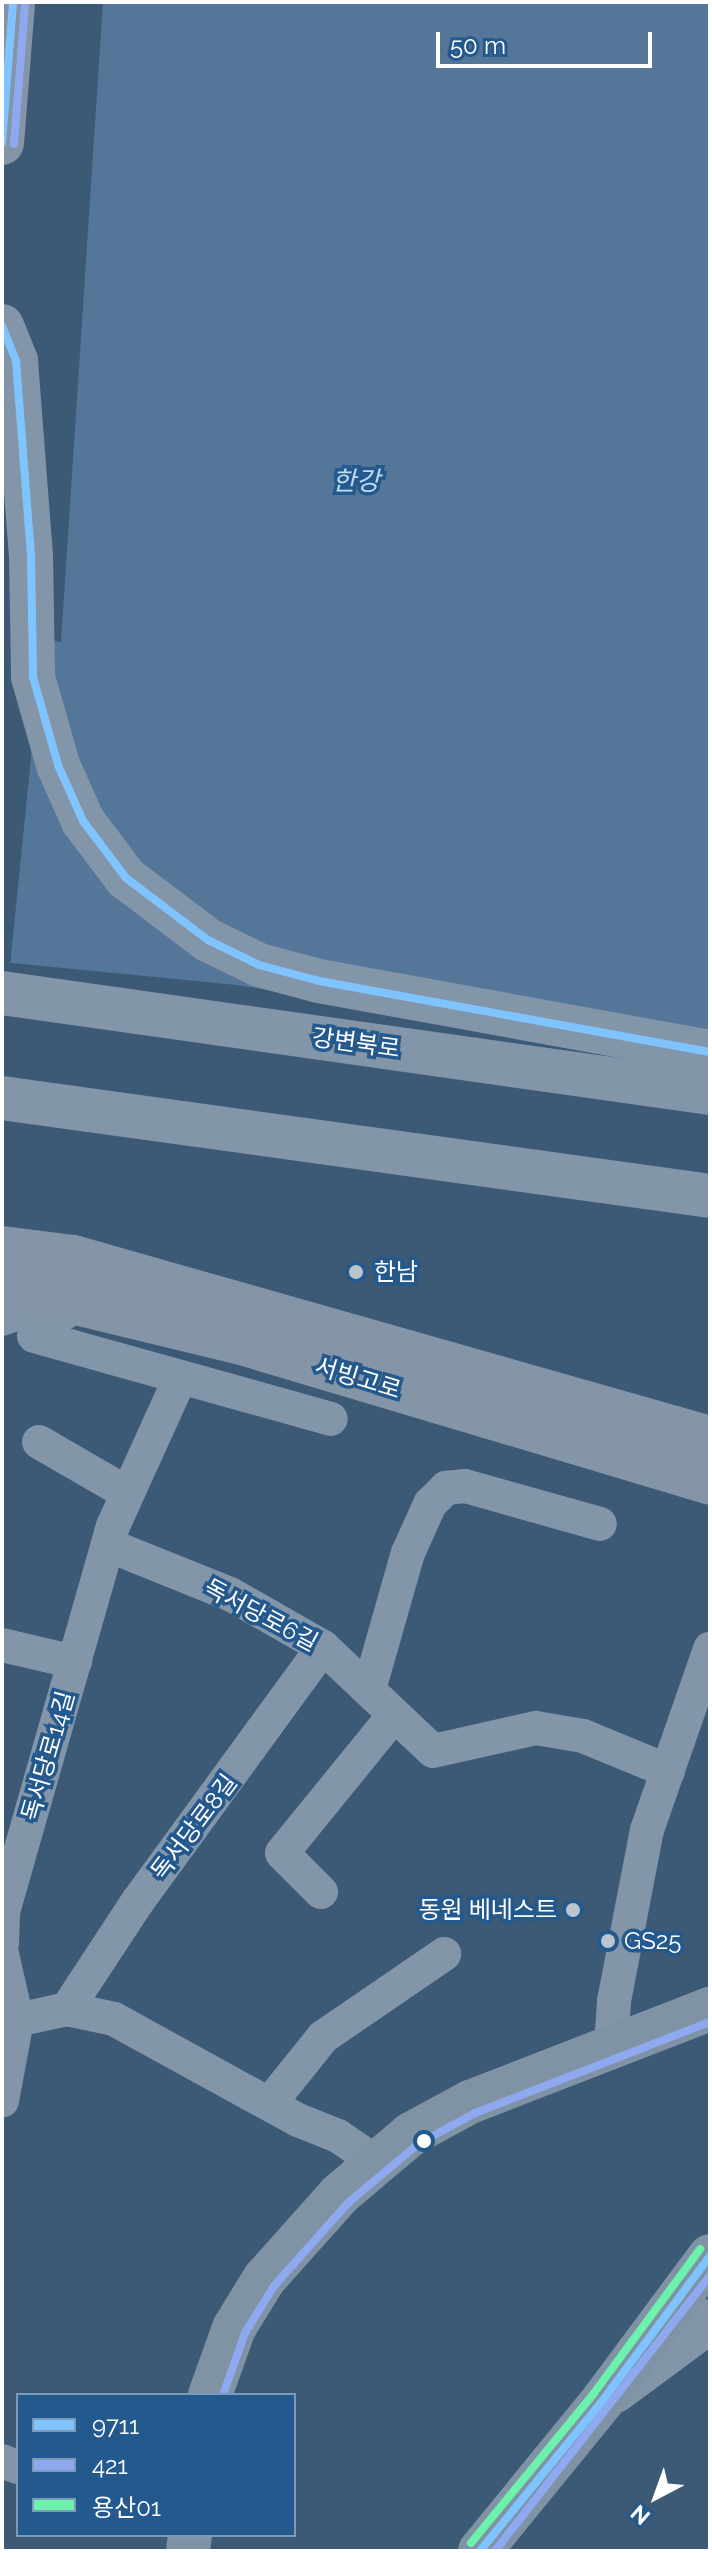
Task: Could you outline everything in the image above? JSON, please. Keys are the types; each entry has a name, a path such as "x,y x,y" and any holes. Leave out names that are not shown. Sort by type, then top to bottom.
{"highway":[{"path":"2,326 16,361 31,557 33,677 58,765 83,821 126,878 208,940 259,965 319,981 710,1052"},
{"name":"강변북로","path":"2,993 710,1093"},
{"path":"2,1098 710,1196"}],"main road":[{"path":"2,143 13,2"},
{"name":"서빙고로","path":"2,1248 73,1257 710,1438"},
{"name":"서빙고로","path":"2,1285 245,1344 710,1483"},
{"path":"211,2393 234,2328 264,2279 306,2228 376,2162 439,2117 611,2045 710,2009"},
{"path":"653,2030 710,2036"},
{"path":"480,2551 603,2400 710,2256"}],"street":[{"path":"2,1319 28,1310 76,1314 245,1344"},
{"path":"34,1336 331,1419"},
{"name":"독서당로14길","path":"2,1944 3,1912 108,1545 127,1493 180,1378"},
{"path":"39,1442 127,1493"},
{"path":"370,1686 408,1553 430,1504 446,1488 465,1486 600,1524"},
{"name":"독서당로6길","path":"108,1545 230,1594 323,1647 370,1686 394,1715 433,1751 536,1728 583,1736 668,1771"},
{"name":"독서당로14길","path":"2,1645 75,1662"},
{"name":"독서당로8길","path":"67,2009 138,1901 323,1647"},
{"path":"611,2045 614,2001 647,1830 710,1649"},
{"path":"321,1892 282,1853 394,1715"},
{"path":"2,1954 17,2020 2,2101"},
{"path":"270,2103 323,2037 444,1954"},
{"path":"17,2020 67,2009 114,2019 338,2136 376,2162"},
{"path":"603,2400 710,2321"}],"water":[{"name":"한강","path":"2,2 710,2 710,1055 236,985 2,962"}],"pier":[{"path":"2,2 103,2 61,642 43,639 10,966 2,966"}],"transit line":[{"name":"9711","path":"2,143 13,2"},
{"name":"421","path":"14,144 25,3"},
{"name":"9711","path":"2,326 16,361 31,557 33,677 58,765 83,821 126,878 208,940 259,965 319,981 710,1052"},
{"name":"421","path":"224,2393 245,2333 274,2286 348,2203 418,2144 475,2113 710,2022"},
{"name":"용산01","path":"471,2543 594,2393 700,2249"},
{"name":"9711","path":"480,2551 603,2400 710,2256"},
{"name":"421","path":"495,2551 710,2276"}],"place":[{"name":"한남","path":"356,1272"},
{"name":"동원 베네스트","path":"573,1910"},
{"name":"GS25","path":"608,1941"}]}
